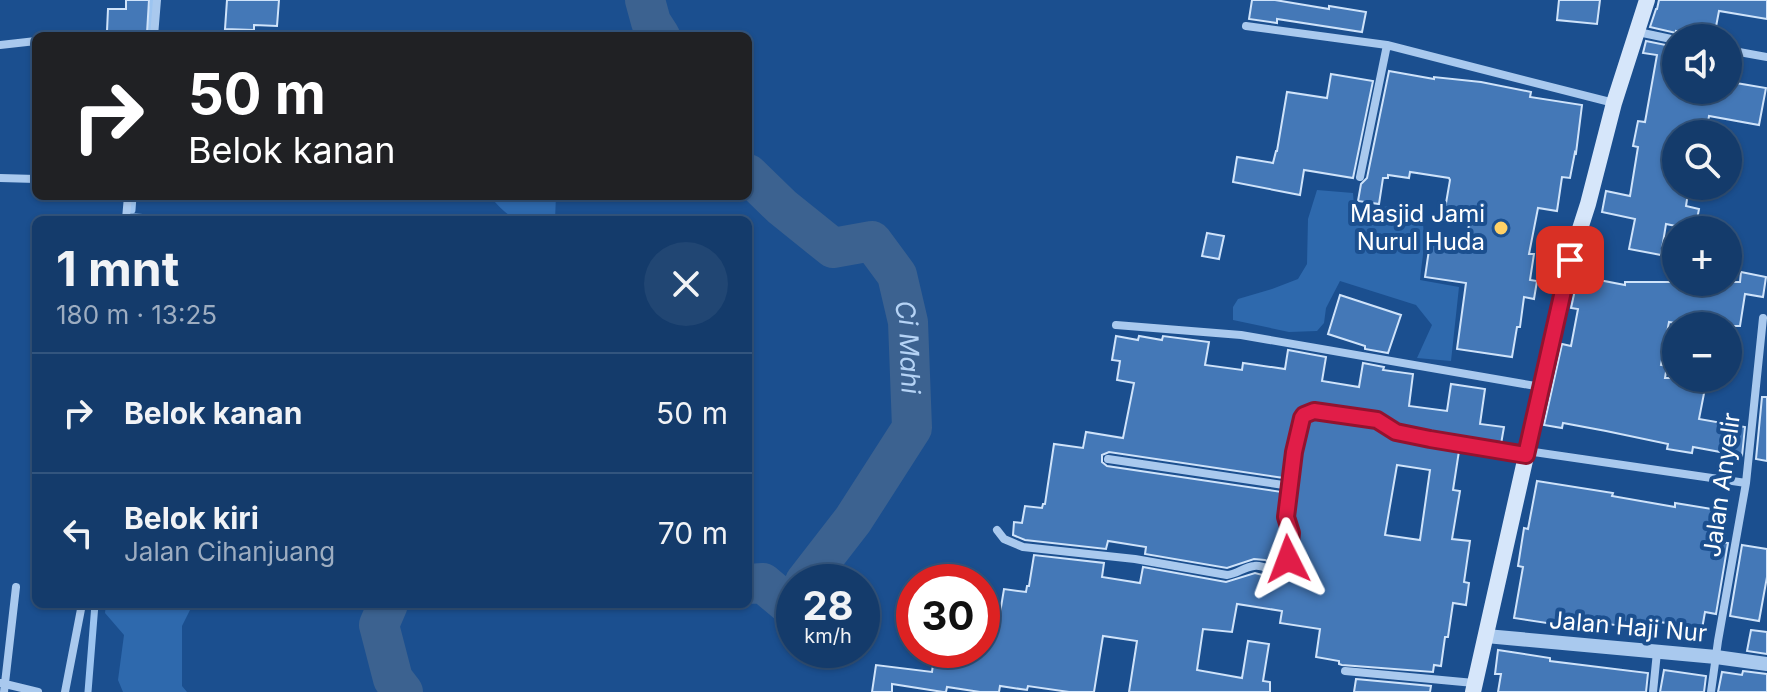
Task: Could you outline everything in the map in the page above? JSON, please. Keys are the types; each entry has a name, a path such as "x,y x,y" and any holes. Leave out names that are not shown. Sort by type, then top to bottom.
{"main road":[{"path":"1474,688 1570,260 1647,0"}],"street":[{"path":"154,32 157,0"},
{"path":"1246,26 1387,45 1614,103"},
{"path":"1636,31 1662,37"},
{"path":"0,45 32,41"},
{"path":"1360,177 1387,45"},
{"path":"1742,53 1767,57"},
{"path":"0,178 32,179"},
{"name":"Jalan Anyelir","path":"1711,692 1746,483 1763,318"},
{"path":"1116,325 1241,335 1541,388"},
{"path":"997,530 1004,539 1023,547 1135,559 1227,575 1260,565 1281,572 1287,567 1291,538 1286,517 1294,452 1302,418 1314,411 1377,420 1396,432 1430,439 1746,483"},
{"path":"1108,459 1290,486"},
{"path":"16,587 3,686 38,692"},
{"path":"65,692 81,608"},
{"name":"Jalan Haji Nur","path":"1486,636 1767,664"},
{"path":"1653,692 1657,652"},
{"path":"1345,671 1474,688"}],"shaded area":[{"path":"1317,190 1353,193 1354,206 1375,209 1388,206 1420,213 1424,238 1420,280 1459,287 1451,361 1417,358 1432,325 1416,305 1340,281 1326,308 1324,323 1317,331 1289,332 1233,320 1233,307 1238,299 1298,279 1307,264 1308,219"},
{"path":"494,200 556,200 555,216 512,216"},
{"path":"106,608 191,608 182,626 182,686 187,692 123,692 118,680 124,635 105,613"}],"building":[{"path":"126,0 149,0 147,32 107,31 108,9 126,9"},
{"path":"227,0 279,0 277,26 254,25 254,30 225,29"},
{"path":"1252,0 1275,0 1366,12 1362,32 1277,19 1277,23 1249,19"},
{"path":"1559,0 1600,0 1597,24 1557,20"},
{"path":"1659,0 1767,0 1767,19 1719,11 1716,24 1662,24 1662,30 1650,27"},
{"path":"1646,41 1662,44 1662,104 1742,104 1742,84 1766,88 1759,125 1709,116 1708,120 1662,120 1662,200 1687,200 1686,206 1699,209 1698,216 1662,216 1661,255 1629,249 1635,219 1602,212 1606,191 1630,196 1638,147 1633,146 1638,121 1645,122 1657,55 1643,53"},
{"path":"1389,71 1434,79 1481,82 1531,92 1530,97 1582,105 1576,153 1570,178 1562,177 1557,211 1538,208 1529,254 1534,254 1530,280 1537,281 1534,299 1524,297 1512,357 1457,349 1466,283 1425,277 1430,243 1465,248 1471,213 1445,209 1449,178 1410,172 1409,178 1388,175 1388,178 1383,178 1379,204 1358,201 1361,184 1367,178"},
{"path":"1331,74 1373,81 1353,178 1304,170 1300,195 1233,182 1237,157 1273,163 1287,92 1327,98"},
{"path":"1207,233 1224,236 1219,259 1202,256"},
{"path":"1742,272 1766,277 1763,297 1745,294 1742,313 1662,312 1662,392 1704,392 1699,419 1745,427 1742,456 1693,447 1692,453 1667,449 1668,444 1563,423 1562,428 1544,425 1562,344 1571,346 1578,309 1571,308 1578,276 1625,285 1625,282 1662,282 1662,296 1742,296"},
{"path":"1340,295 1401,315 1388,353 1365,349 1365,346 1328,334"},
{"path":"1116,336 1162,340 1163,336 1209,342 1205,365 1242,370 1243,363 1285,369 1288,350 1326,357 1322,381 1359,387 1363,363 1384,367 1383,370 1413,374 1409,406 1447,411 1451,384 1485,389 1480,424 1504,427 1501,444 1399,425 1378,413 1314,404 1301,409 1295,416 1284,478 1109,452 1102,455 1102,462 1107,466 1282,492 1279,517 1284,534 1278,565 1254,559 1227,568 1145,554 1146,547 1108,541 1106,549 1025,540 1013,535 1014,522 1022,523 1025,506 1042,508 1045,504 1054,444 1083,448 1086,432 1123,438 1134,383 1117,380 1120,361 1112,360"},
{"path":"1762,397 1767,397 1767,461 1756,459"},
{"path":"1315,418 1375,427 1395,439 1459,451 1453,490 1460,491 1452,539 1470,541 1464,582 1469,583 1466,605 1453,603 1441,666 1434,665 1433,672 1342,665 1339,661 1316,657 1320,629 1280,623 1282,611 1237,604 1232,632 1203,629 1197,670 1242,678 1248,641 1269,644 1263,681 1270,682 1270,692 1129,692 1137,641 1103,636 1094,692 1000,686 999,692 947,687 943,692 892,684 892,692 872,692 876,668 880,666 932,672 933,668 1000,668 1000,613 1004,589 1026,592 1034,555 1104,563 1102,577 1140,583 1143,567 1226,582 1255,573 1274,578 1286,576 1294,568 1298,533 1293,516 1301,453 1309,421","holes":["1397,465 1430,470 1420,540 1385,535"]},
{"path":"1537,481 1675,507 1675,503 1718,510 1713,541 1728,543 1716,614 1705,612 1702,629 1648,620 1646,629 1585,621 1584,626 1514,618 1523,567 1518,566 1524,528 1528,529"},
{"path":"1742,545 1767,549 1767,577 1759,621 1730,616"},
{"path":"1751,630 1767,632 1767,654 1747,651"},
{"path":"1498,650 1550,658 1550,661 1648,673 1646,692 1498,692 1501,674 1495,674"},
{"path":"1664,670 1706,676 1704,692 1660,692"},
{"path":"1743,671 1767,674 1767,692 1718,692 1722,672 1742,675"},
{"path":"1356,679 1431,686 1430,692 1354,692"}],"waterway":[{"name":"Ci Mahi","path":"645,0 657,32"},
{"path":"150,32 153,2"},
{"name":"Ci Mahi","path":"752,178 833,248 872,241 897,275 908,322 912,428 853,520 819,564"},
{"path":"132,210 133,200"},
{"name":"Ci Mahi","path":"752,584 763,583 776,594"},
{"path":"88,692 95,608"},
{"name":"Ci Mahi","path":"386,608 379,625 393,679 403,692"}],"place":[{"name":"Masjid Jami Nurul Huda","path":"1501,228"}],"route":[{"path":"1288,559 1291,533 1286,517 1294,452 1304,415 1314,411 1377,420 1396,432 1413,436 1526,455 1570,260"}]}
